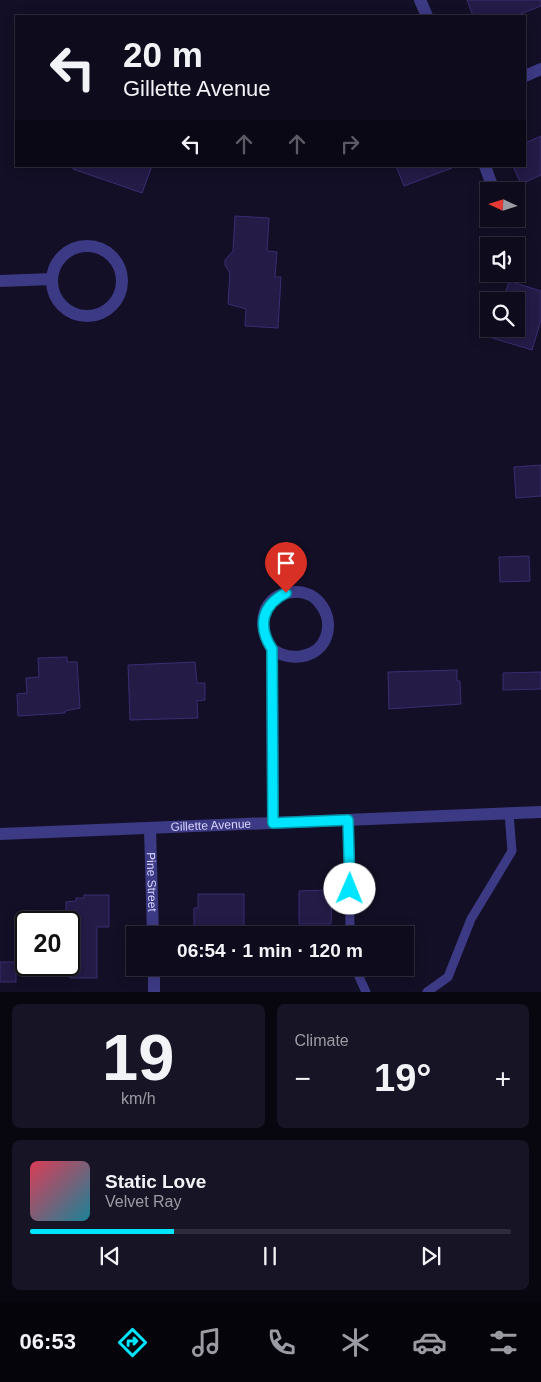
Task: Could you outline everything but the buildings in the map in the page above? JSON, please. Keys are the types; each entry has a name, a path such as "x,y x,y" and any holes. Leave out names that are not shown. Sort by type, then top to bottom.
{"street":[{"path":"420,0 427,15"},
{"path":"526,76 541,70"},
{"path":"485,167 491,182"},
{"path":"90,245 106,251 118,263 122,285 119,296 112,306 102,313 78,316 67,311 58,302 53,291 52,279 54,268 60,258 78,246 90,245"},
{"path":"0,281 52,279"},
{"path":"272,649 288,657 304,657 318,648 326,636 328,622 319,601 310,595 296,592 286,593 271,602 265,612 262,626 266,639 272,649 273,823"},
{"name":"Gillette Avenue","path":"0,834 541,812"},
{"name":"Pine Street","path":"150,828 153,926"},
{"path":"154,976 154,992"}],"lane":[{"path":"427,992 448,977 471,919 512,851 509,813"},
{"path":"348,820 350,926"},
{"path":"359,976 366,992"}],"route":[{"path":"286,593 271,602 265,612 262,626 266,639 272,649 273,823 348,820 350,889"}]}
